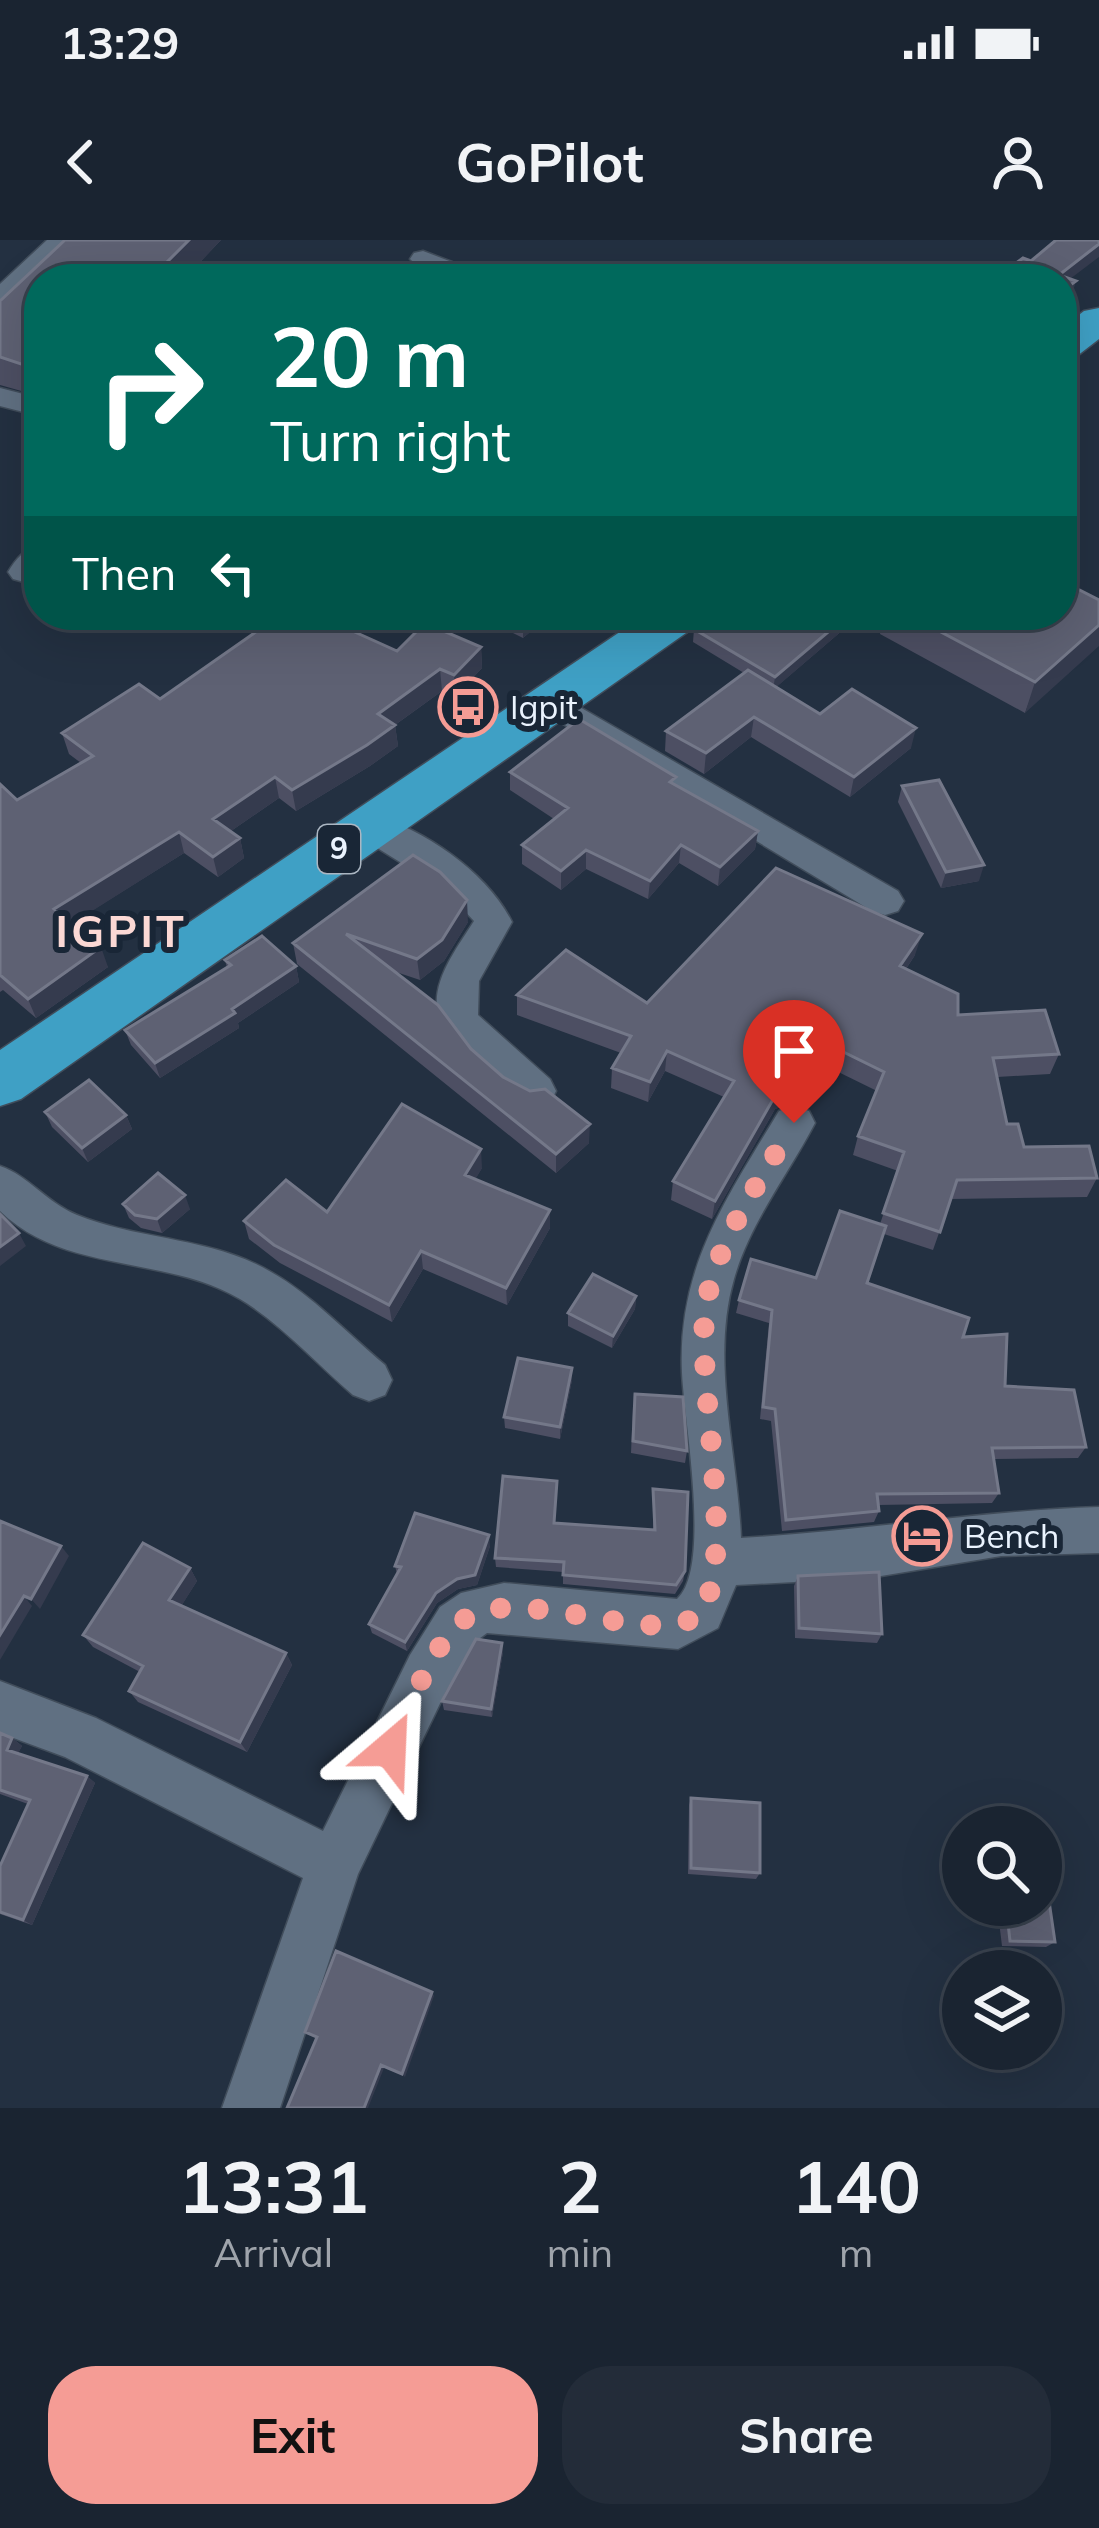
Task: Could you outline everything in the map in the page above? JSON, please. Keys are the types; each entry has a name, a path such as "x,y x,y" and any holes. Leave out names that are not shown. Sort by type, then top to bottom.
{"highway":[{"name":"9","path":"0,1082 654,630"}],"street":[{"path":"36,264 62,240"},
{"path":"423,259 435,264"},
{"path":"0,298 24,276"},
{"path":"552,702 885,901"},
{"path":"371,827 474,892 488,906 493,922 459,974 452,1007 460,1025 536,1091"},
{"path":"251,2108 334,1865 428,1672 458,1624 478,1610 504,1607 678,1624 698,1616 708,1600 716,1563 701,1347 706,1300 725,1243 794,1123"},
{"path":"0,1184 32,1216 78,1235 175,1256 255,1286 369,1380"},
{"path":"716,1563 869,1554 1001,1532 1099,1530"},
{"path":"0,1707 78,1736 334,1865"}],"building":[{"path":"65,240 189,240 165,264 39,264"},
{"path":"1056,240 1099,240 1073,264 1015,264 1023,258 1031,261"},
{"path":"24,278 24,365 0,357 0,301"},
{"path":"1077,589 1099,600 1099,625 1035,682 937,630 1077,630"},
{"path":"259,630 350,630 397,651 418,630 441,630 481,647 454,675 440,669 378,714 395,725 367,745 292,790 275,777 213,819 240,838 213,857 179,832 54,909 101,947 28,999 0,975 0,784 17,800 93,756 62,733 139,684 160,699"},
{"path":"696,630 830,630 775,677"},
{"path":"748,670 820,714 852,689 916,728 854,777 754,717 706,753 666,731"},
{"path":"579,719 676,777 670,782 758,831 720,867 681,845 650,881 586,850 561,871 522,845 568,808 510,772"},
{"path":"939,780 984,865 946,872 902,786"},
{"path":"413,855 440,872 467,900 442,940 417,959 346,934 438,1005 471,1049 503,1077 530,1091 545,1089 590,1124 556,1154 293,943"},
{"path":"776,868 922,934 900,966 958,994 958,1015 1045,1010 1059,1054 993,1058 1007,1124 1018,1124 1024,1147 1089,1146 1097,1178 957,1180 940,1232 883,1213 904,1152 858,1136 884,1072 825,1043 801,1082 779,1089 715,1201 673,1181 734,1081 667,1051 650,1082 612,1068 631,1036 517,995 566,950 647,1003"},
{"path":"262,936 296,966 232,1009 235,1013 155,1063 125,1030 231,965 225,960"},
{"path":"89,1080 126,1115 82,1148 45,1112"},
{"path":"402,1104 481,1149 465,1175 550,1210 506,1288 421,1251 389,1305 274,1245 244,1221 286,1180 327,1212"},
{"path":"158,1173 185,1195 157,1219 135,1215 123,1204"},
{"path":"840,1211 886,1226 867,1283 969,1318 963,1337 1007,1334 1005,1386 1074,1390 1086,1447 992,1448 999,1493 877,1494 879,1511 786,1520 775,1409 763,1407 772,1310 739,1300 751,1259 816,1278"},
{"path":"0,1214 19,1233 0,1247"},
{"path":"593,1274 636,1296 613,1336 568,1313"},
{"path":"518,1358 572,1368 560,1427 504,1417"},
{"path":"635,1394 683,1397 687,1451 633,1441"},
{"path":"503,1476 557,1481 554,1523 655,1530 653,1489 688,1492 685,1571 676,1585 563,1575 564,1562 495,1558"},
{"path":"415,1513 489,1535 475,1575 457,1579 436,1593 405,1642 369,1624 401,1567 395,1566"},
{"path":"0,1521 61,1546 31,1599 24,1596 0,1635"},
{"path":"143,1543 190,1568 169,1600 286,1653 240,1742 129,1691 143,1666 83,1635"},
{"path":"879,1572 882,1634 799,1628 798,1576"},
{"path":"476,1639 502,1643 491,1709 442,1701"},
{"path":"0,1733 12,1738 7,1750 87,1776 23,1920 0,1912 0,1866 30,1800 0,1790"},
{"path":"691,1798 760,1803 760,1873 691,1868"},
{"path":"1008,1926 1053,1926 1055,1942 1010,1941"},
{"path":"336,1951 432,1992 402,2074 381,2065 364,2108 287,2108 317,2037 305,2032"}],"place":[{"name":"Igpit","path":"468,707"},
{"name":"Bench","path":"922,1536"}],"district":[{"name":"IGPIT","path":"121,931"}],"route":[{"path":"390,1749 445,1643 458,1624 478,1610 504,1607 650,1624 678,1624 698,1616 708,1600 716,1563 701,1347 706,1300 725,1243 794,1123"}]}
